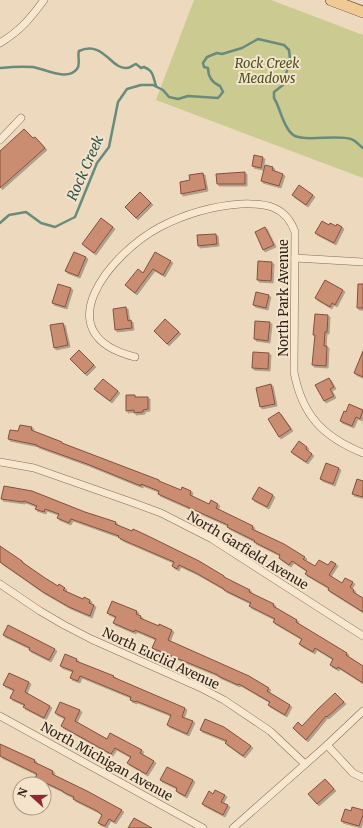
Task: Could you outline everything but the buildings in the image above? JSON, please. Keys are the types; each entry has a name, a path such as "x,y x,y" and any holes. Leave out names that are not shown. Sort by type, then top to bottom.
{"main road":[{"path":"331,0 363,12"}],"street":[{"path":"0,43 15,34 29,21 44,0"},
{"path":"0,140 21,118"},
{"name":"North Park Avenue","path":"135,357 122,353 102,342 96,336 90,320 90,310 95,290 117,260 130,248 155,230 176,219 195,212 233,205 265,205 280,211 291,222 295,232 294,372 298,392 318,426 340,442 363,453"},
{"path":"295,258 363,262"},
{"name":"North Garfield Avenue","path":"0,462 34,468 154,511 187,525 212,539 363,636"},
{"name":"North Euclid Avenue","path":"0,586 64,625 91,639 199,687 224,700 270,731 305,764"},
{"path":"233,828 363,711"},
{"name":"North Michigan Avenue","path":"0,716 203,828"},
{"path":"327,745 353,773 363,778"}],"green space":[{"name":"Rock Creek Meadows","path":"194,0 271,0 363,35 363,178 156,100"}],"waterway":[{"name":"Rock Creek","path":"0,223 9,215 26,212 41,223 55,227 75,217 97,163 109,147 118,102 127,89 141,85 153,85 163,90 169,97 178,99 188,96 218,98 223,92 220,86 211,79 208,68 204,67 203,63 207,57 217,53 222,54 242,48 258,39 284,45 289,50 290,59 283,85 274,92 274,98 284,122 292,134 303,138 345,138 356,141 363,148"},
{"path":"0,68 32,67 55,73 73,73 78,67 79,51 95,49 101,52 116,65 121,67 128,68 136,64 141,68 144,67 150,70 156,86"}]}
